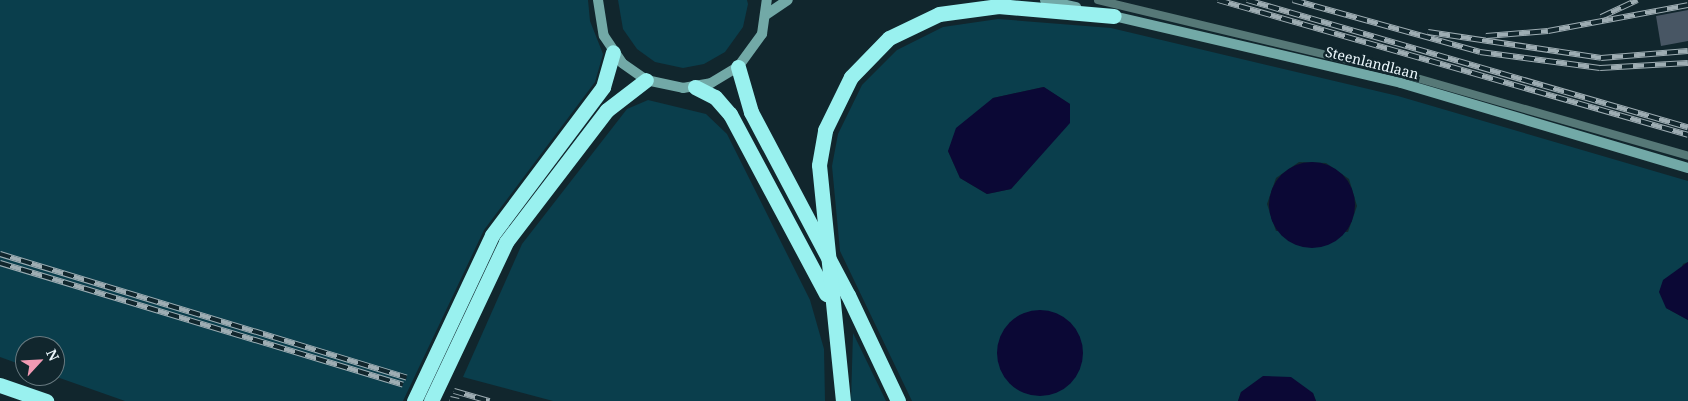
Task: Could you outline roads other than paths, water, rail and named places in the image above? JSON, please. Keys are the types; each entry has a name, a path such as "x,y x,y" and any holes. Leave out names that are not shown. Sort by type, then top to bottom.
{"highway":[{"path":"843,401 840,346 832,310 819,165 825,130 851,77 889,38 938,14 966,8 998,6 1114,16"},
{"path":"414,401 492,234 603,87 613,52"},
{"path":"738,67 751,112 827,253 898,401"},
{"path":"431,401 506,242 607,110 646,80"},
{"path":"695,87 715,97 730,114 832,310"},
{"path":"0,385 46,401"}],"main road":[{"path":"598,0 599,19 613,52 646,80 670,87 695,87 738,67 755,46 767,14 767,0"},
{"path":"767,14 788,0"},
{"name":"Steenlandlaan","path":"1045,0 1401,83 1688,168"}],"lane":[{"path":"1098,0 1382,68 1688,156"}],"railway":[{"path":"1218,0 1688,135"},
{"path":"1247,0 1688,127"},
{"path":"1293,0 1480,52 1600,68 1688,63"},
{"path":"1601,17 1637,0"},
{"path":"1486,36 1548,31 1688,5"},
{"path":"1428,32 1601,58 1688,51"},
{"path":"0,254 407,378"},
{"path":"0,263 403,385"},
{"path":"454,391 490,401"},
{"path":"450,399 459,401"}]}
